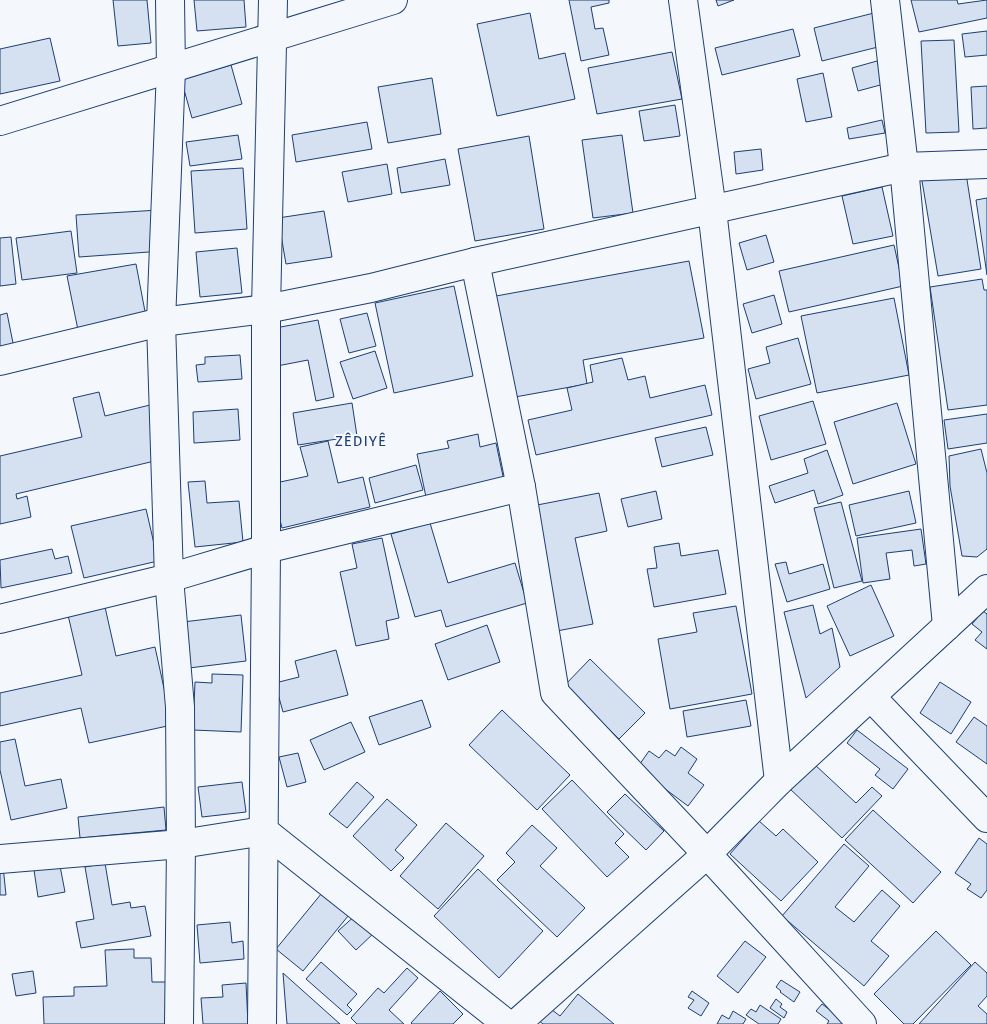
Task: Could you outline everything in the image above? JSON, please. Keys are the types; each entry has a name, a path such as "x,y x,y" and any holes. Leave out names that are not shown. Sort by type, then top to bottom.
{"street":[{"path":"170,0 171,69 161,322 169,578 180,707 179,1024"},
{"path":"262,1024 266,308 272,0"},
{"path":"0,122 393,0"},
{"path":"683,0 712,210 779,781"},
{"path":"885,0 904,167 947,626"},
{"path":"0,361 161,322 266,308 371,288 475,262 904,167 987,164"},
{"path":"475,262 520,487 554,693 707,854 862,1024"},
{"path":"0,619 169,578 266,549 520,487"},
{"path":"516,1024 707,854 779,781 987,590"},
{"path":"871,697 987,818"},
{"path":"0,859 181,844 264,831 507,1024"}],"building":[{"path":"113,0 147,0 151,43 118,46"},
{"path":"194,0 244,0 246,27 197,31"},
{"path":"569,0 609,0 609,3 591,7 595,29 603,28 609,55 581,61"},
{"path":"716,0 734,0 718,6"},
{"path":"911,0 957,0 958,4 987,0 987,18 919,32"},
{"path":"530,13 539,59 565,53 575,99 497,116 477,24"},
{"path":"874,13 882,46 822,61 814,28"},
{"path":"793,29 800,56 722,75 715,48"},
{"path":"987,31 987,55 965,57 962,34"},
{"path":"50,38 60,81 0,94 0,49"},
{"path":"954,40 959,132 926,133 921,41"},
{"path":"672,52 682,99 597,114 588,68"},
{"path":"877,61 884,84 858,91 852,68"},
{"path":"231,65 242,104 192,118 181,79"},
{"path":"823,73 832,117 806,122 797,79"},
{"path":"432,78 441,134 388,143 378,87"},
{"path":"987,86 987,128 973,129 971,87"},
{"path":"675,105 680,136 644,141 639,111"},
{"path":"882,120 885,133 849,139 847,128"},
{"path":"367,122 372,149 296,162 292,135"},
{"path":"238,135 242,159 190,166 186,142"},
{"path":"622,135 633,213 593,218 582,140"},
{"path":"529,136 544,229 475,241 458,149"},
{"path":"761,149 763,170 736,174 734,152"},
{"path":"445,159 450,185 401,193 397,168"},
{"path":"387,164 392,194 348,202 342,172"},
{"path":"965,167 981,269 938,276 921,175"},
{"path":"243,168 247,229 195,233 191,171"},
{"path":"882,187 893,236 853,244 842,196"},
{"path":"987,198 987,275 976,200"},
{"path":"159,210 163,251 79,257 76,215"},
{"path":"324,211 332,257 286,264 278,218"},
{"path":"71,231 77,273 22,280 16,238"},
{"path":"766,235 774,262 747,270 739,243"},
{"path":"11,237 16,284 0,286 0,238"},
{"path":"894,245 903,286 789,312 779,271"},
{"path":"237,248 242,293 200,297 196,252"},
{"path":"689,261 704,338 583,360 587,384 515,397 496,296"},
{"path":"136,264 147,322 79,335 67,276"},
{"path":"982,279 984,290 987,290 987,405 948,410 930,287"},
{"path":"454,286 473,376 394,393 375,303"},
{"path":"774,295 782,324 752,333 743,304"},
{"path":"894,298 909,375 817,393 801,316"},
{"path":"7,313 14,348 0,351 0,315"},
{"path":"367,313 376,346 349,353 340,319"},
{"path":"318,320 334,397 316,401 308,360 277,366 270,329"},
{"path":"798,338 811,384 756,399 748,369 770,363 766,347"},
{"path":"375,351 387,388 353,399 340,362"},
{"path":"240,355 242,379 198,382 196,365 205,364 205,357"},
{"path":"622,358 628,380 645,376 650,398 705,385 712,415 536,455 528,420 572,410 567,388 593,382 590,365"},
{"path":"99,392 105,416 150,405 163,459 16,494 17,499 27,496 31,517 0,524 0,456 82,437 73,398"},
{"path":"813,401 826,444 771,460 759,416"},
{"path":"352,403 357,436 298,445 293,413"},
{"path":"897,403 916,464 853,484 834,422"},
{"path":"238,409 240,440 194,443 193,412"},
{"path":"987,414 987,443 948,449 944,420"},
{"path":"706,427 713,455 662,467 655,438"},
{"path":"478,434 480,447 496,443 504,481 426,497 417,454 449,448 447,441"},
{"path":"328,441 338,483 363,477 370,507 282,528 271,484 308,476 300,447"},
{"path":"981,449 987,473 987,549 977,557 962,556 950,486 949,456"},
{"path":"827,450 843,495 818,504 814,490 775,503 769,486 808,473 804,459"},
{"path":"416,465 423,490 375,503 369,478"},
{"path":"205,481 207,503 239,501 243,542 195,547 188,482"},
{"path":"656,491 662,519 628,527 621,499"},
{"path":"909,491 916,523 856,536 849,505"},
{"path":"599,493 607,531 575,538 593,624 557,631 532,506"},
{"path":"841,502 862,581 834,588 814,508"},
{"path":"146,509 158,561 84,578 71,526"},
{"path":"430,523 448,583 515,563 527,603 446,627 441,610 415,617 391,534"},
{"path":"921,529 926,564 914,566 912,550 886,553 890,579 863,583 857,538"},
{"path":"382,538 399,618 386,621 389,639 356,646 340,572 357,568 352,544"},
{"path":"679,543 681,556 718,550 726,594 654,607 647,569 657,568 654,547"},
{"path":"52,549 55,559 68,556 72,573 1,588 0,560"},
{"path":"786,562 789,574 823,564 830,589 787,602 775,564"},
{"path":"871,585 894,636 850,656 827,606"},
{"path":"813,605 820,634 832,628 840,667 806,698 784,612"},
{"path":"736,606 752,694 670,709 658,639 697,632 693,613"},
{"path":"105,607 116,656 155,647 172,725 89,743 81,708 0,726 0,693 82,675 68,615"},
{"path":"983,611 987,614 987,649 975,640 982,632 972,624"},
{"path":"241,615 246,661 189,668 183,622"},
{"path":"487,625 500,662 448,680 435,644"},
{"path":"336,650 348,695 283,712 275,683 299,677 295,661"},
{"path":"590,659 645,713 619,739 564,686"},
{"path":"212,674 243,675 241,732 193,730 195,682 212,683"},
{"path":"940,682 971,702 951,734 920,713"},
{"path":"422,700 431,727 379,745 369,717"},
{"path":"746,700 751,726 687,737 683,711"},
{"path":"502,710 570,775 537,810 469,745"},
{"path":"974,717 987,726 987,764 956,742"},
{"path":"351,722 365,752 324,770 310,740"},
{"path":"857,730 908,769 893,789 875,775 880,769 847,743"},
{"path":"15,739 25,786 61,779 67,808 11,820 0,770 0,742"},
{"path":"681,747 697,759 688,773 704,785 688,806 637,768 649,751 659,758 666,750 675,756"},
{"path":"298,753 306,782 287,787 279,757"},
{"path":"813,763 856,803 872,787 882,796 842,838 789,788"},
{"path":"572,780 624,834 615,843 629,857 607,877 542,809"},
{"path":"242,782 246,812 202,817 198,787"},
{"path":"357,782 374,797 347,828 329,814"},
{"path":"625,794 664,831 646,850 607,812"},
{"path":"387,799 417,825 395,850 404,858 391,871 353,836"},
{"path":"164,807 166,830 80,838 78,817"},
{"path":"873,810 941,872 913,903 845,840"},
{"path":"759,821 776,836 783,829 818,862 781,901 730,854"},
{"path":"446,823 484,856 438,909 400,876"},
{"path":"532,825 557,848 540,866 585,908 557,937 497,880 515,862 506,853"},
{"path":"979,838 987,844 987,890 981,898 967,889 971,884 955,873"},
{"path":"844,844 869,866 835,907 854,922 882,890 900,906 871,941 889,956 864,986 782,916"},
{"path":"105,863 112,905 130,902 131,908 145,906 151,936 81,948 76,922 94,919 85,867"},
{"path":"3,866 6,895 0,895 0,867"},
{"path":"60,866 65,892 38,897 34,870"},
{"path":"478,869 543,931 499,978 434,916"},
{"path":"326,888 353,910 303,971 276,949"},
{"path":"358,913 375,932 356,950 338,931"},
{"path":"230,922 232,943 243,941 244,959 200,963 197,925"},
{"path":"936,931 971,965 913,1024 904,1024 874,994"},
{"path":"745,941 766,957 738,993 717,976"},
{"path":"134,949 134,958 151,958 152,982 169,982 171,1024 44,1024 43,997 74,996 74,987 107,986 105,950"},
{"path":"321,962 357,994 347,1005 352,1010 347,1015 306,979"},
{"path":"975,962 987,973 987,996 978,1006 987,1014 987,1024 919,1024"},
{"path":"407,968 418,978 389,1010 404,1024 357,1024 351,1018 378,988 384,993"},
{"path":"33,971 36,993 16,996 12,974"},
{"path":"283,973 340,1024 287,1024"},
{"path":"781,980 800,992 794,1002 776,987"},
{"path":"246,983 248,1024 203,1024 201,998 223,997 222,985"},
{"path":"440,991 463,1014 453,1024 412,1024 411,1023"},
{"path":"692,991 709,1003 701,1016 688,1008 694,1000 688,997"},
{"path":"578,994 614,1024 543,1024 537,1019 547,1006 560,1016"},
{"path":"776,999 782,1004 780,1007 787,1012 784,1018 770,1008"},
{"path":"822,1004 849,1024 827,1024 829,1021 816,1011"},
{"path":"760,1005 781,1019 778,1024 759,1024 746,1015 751,1009 756,1012"},
{"path":"733,1011 746,1019 743,1024 717,1024 722,1015 729,1019"}],"district":[{"name":"ZÊDIYÊ","path":"361,441"}]}
